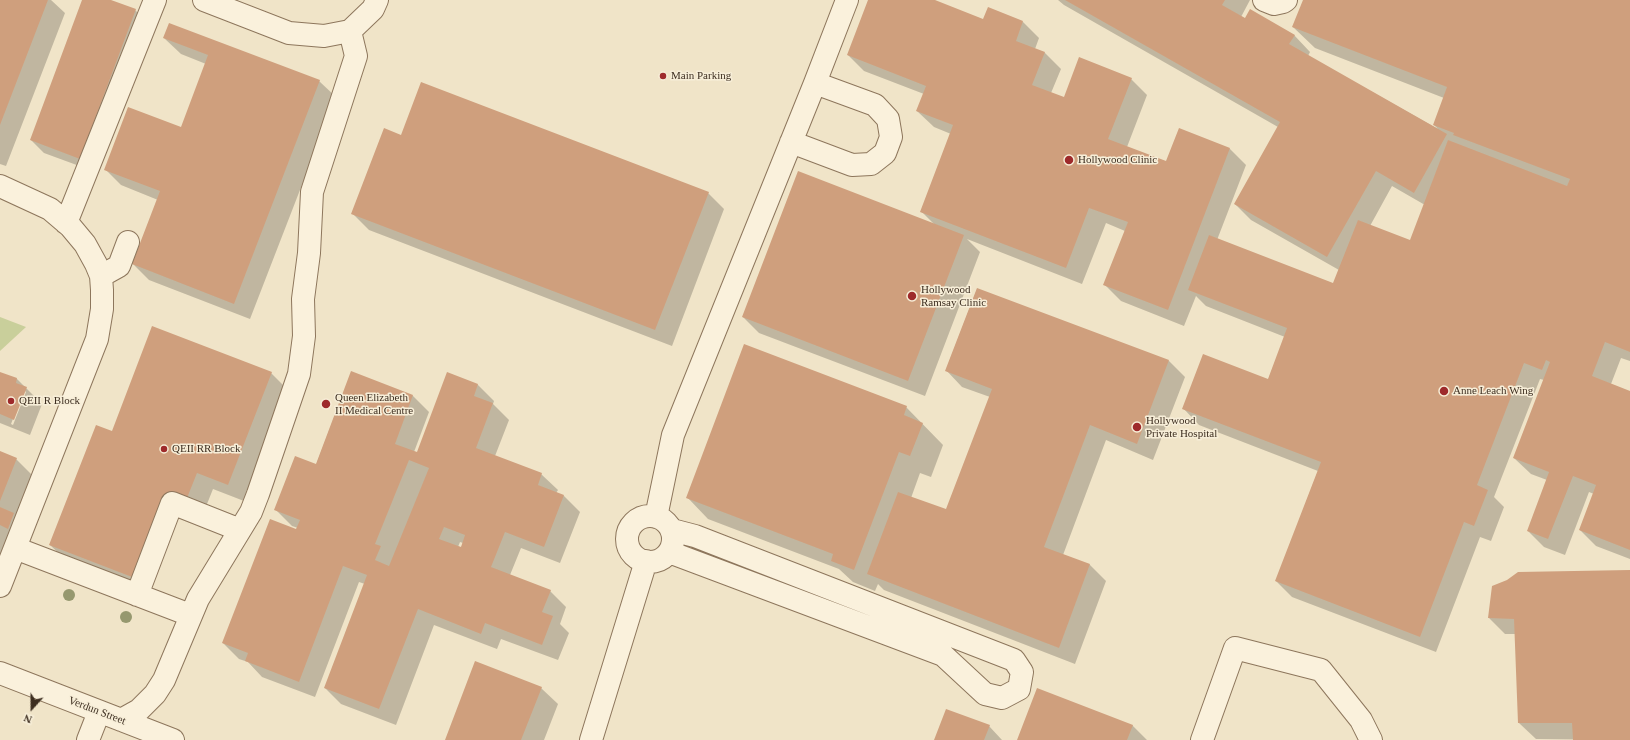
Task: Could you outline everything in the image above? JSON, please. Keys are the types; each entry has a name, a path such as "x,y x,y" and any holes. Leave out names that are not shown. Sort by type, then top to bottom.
{"street":[{"path":"66,223 155,0"},
{"path":"204,0 289,33 324,36 350,31 373,9 377,0"},
{"path":"669,552 943,655 985,694 1002,698 1019,689 1022,672 1014,660 702,539 664,524 649,516 642,517 636,521 628,533 629,548 633,554 646,561 655,561 663,558 669,552 672,545 673,538 664,524 673,435 815,84 847,0"},
{"path":"1264,0 1274,4 1286,0"},
{"path":"121,720 139,710 155,694 164,680 190,615 209,580 251,512 299,374 304,336 303,299 309,253 312,192 356,56 350,31"},
{"path":"791,142 852,165 871,164 885,153 891,137 888,119 875,105 815,84"},
{"path":"0,186 50,209 66,223 85,244 101,276 102,309 97,338 0,586"},
{"path":"101,276 119,266 128,242"},
{"path":"137,595 172,504 240,530"},
{"path":"16,548 190,615"},
{"path":"591,740 646,561"},
{"path":"1202,740 1235,648 1322,670 1361,720 1371,740"},
{"name":"Verdun Street","path":"0,673 173,740"},
{"path":"88,740 99,712"}],"green space":[{"path":"0,317 26,327 0,351"}],"building":[{"path":"0,0 48,0 0,125"},
{"path":"82,0 111,0 136,9 80,159 30,140"},
{"path":"868,0 935,0 983,19 988,7 1023,21 1016,41 1045,52 1032,85 1064,97 1079,57 1132,78 1108,139 1166,161 1179,128 1230,148 1168,310 1103,285 1128,222 1089,208 1066,268 920,212 953,125 916,111 926,86 847,55"},
{"path":"1065,0 1225,0 1222,5 1245,18 1250,9 1295,35 1289,44 1447,134 1414,193 1376,171 1327,257 1234,204 1280,122"},
{"path":"1303,0 1630,0 1630,352 1605,342 1592,376 1630,391 1630,550 1579,530 1596,485 1573,476 1548,539 1527,531 1549,472 1513,458 1550,362 1546,360 1542,370 1524,363 1477,485 1488,490 1474,526 1464,522 1420,637 1275,581 1321,462 1182,409 1203,354 1268,379 1287,328 1188,290 1209,235 1333,283 1358,220 1410,240 1448,140 1567,186 1570,179 1453,135 1454,133 1433,125 1447,87 1292,27"},
{"path":"169,23 320,80 234,304 132,264 160,191 104,170 128,107 181,127 208,55 163,38"},
{"path":"421,82 709,192 655,330 351,214 384,128 401,135"},
{"name":"Hollywood Ramsay Clinic","path":"798,171 964,235 908,381 742,317"},
{"path":"977,288 1169,360 1137,444 1090,425 1044,547 1090,564 1059,648 867,574 898,492 946,509 992,389 945,371"},
{"name":"QEII RR Block","path":"152,326 272,372 228,485 197,473 185,503 164,495 132,577 49,545 96,425 112,431"},
{"path":"744,344 907,406 904,415 923,423 910,456 899,452 854,570 831,561 833,554 686,498"},
{"path":"351,371 413,395 395,444 417,452 447,372 478,384 474,396 493,403 476,448 542,473 538,485 564,495 544,547 505,532 491,567 551,590 542,612 553,616 542,645 485,623 481,634 418,609 379,709 324,688 367,575 343,566 299,682 245,661 248,653 222,643 270,519 296,529 300,520 274,510 295,456 316,464","holes":["409,460 429,468 389,566 375,560 381,546 375,544","444,527 465,535 461,547 439,539"]},
{"name":"QEII R Block","path":"0,372 17,378 16,383 27,387 14,420 0,414"},
{"path":"0,451 17,458 0,501"},
{"path":"0,507 14,513 8,529 0,525"},
{"path":"1630,570 1630,740 1573,740 1572,723 1518,723 1514,619 1488,618 1492,586 1507,580 1518,572"},
{"path":"475,661 542,687 521,740 445,740"},
{"path":"1037,688 1133,725 1127,740 1017,740"},
{"path":"946,709 990,725 984,740 934,740"}],"place":[{"name":"Main Parking","path":"663,76"},
{"name":"Hollywood Clinic","path":"1069,160"},
{"name":"Hollywood Ramsay Clinic","path":"912,296"},
{"name":"Anne Leach Wing","path":"1444,391"},
{"name":"QEII R Block","path":"11,401"},
{"name":"Queen Elizabeth II Medical Centre","path":"326,404"},
{"name":"Hollywood Private Hospital","path":"1137,427"},
{"name":"QEII RR Block","path":"164,449"}]}
